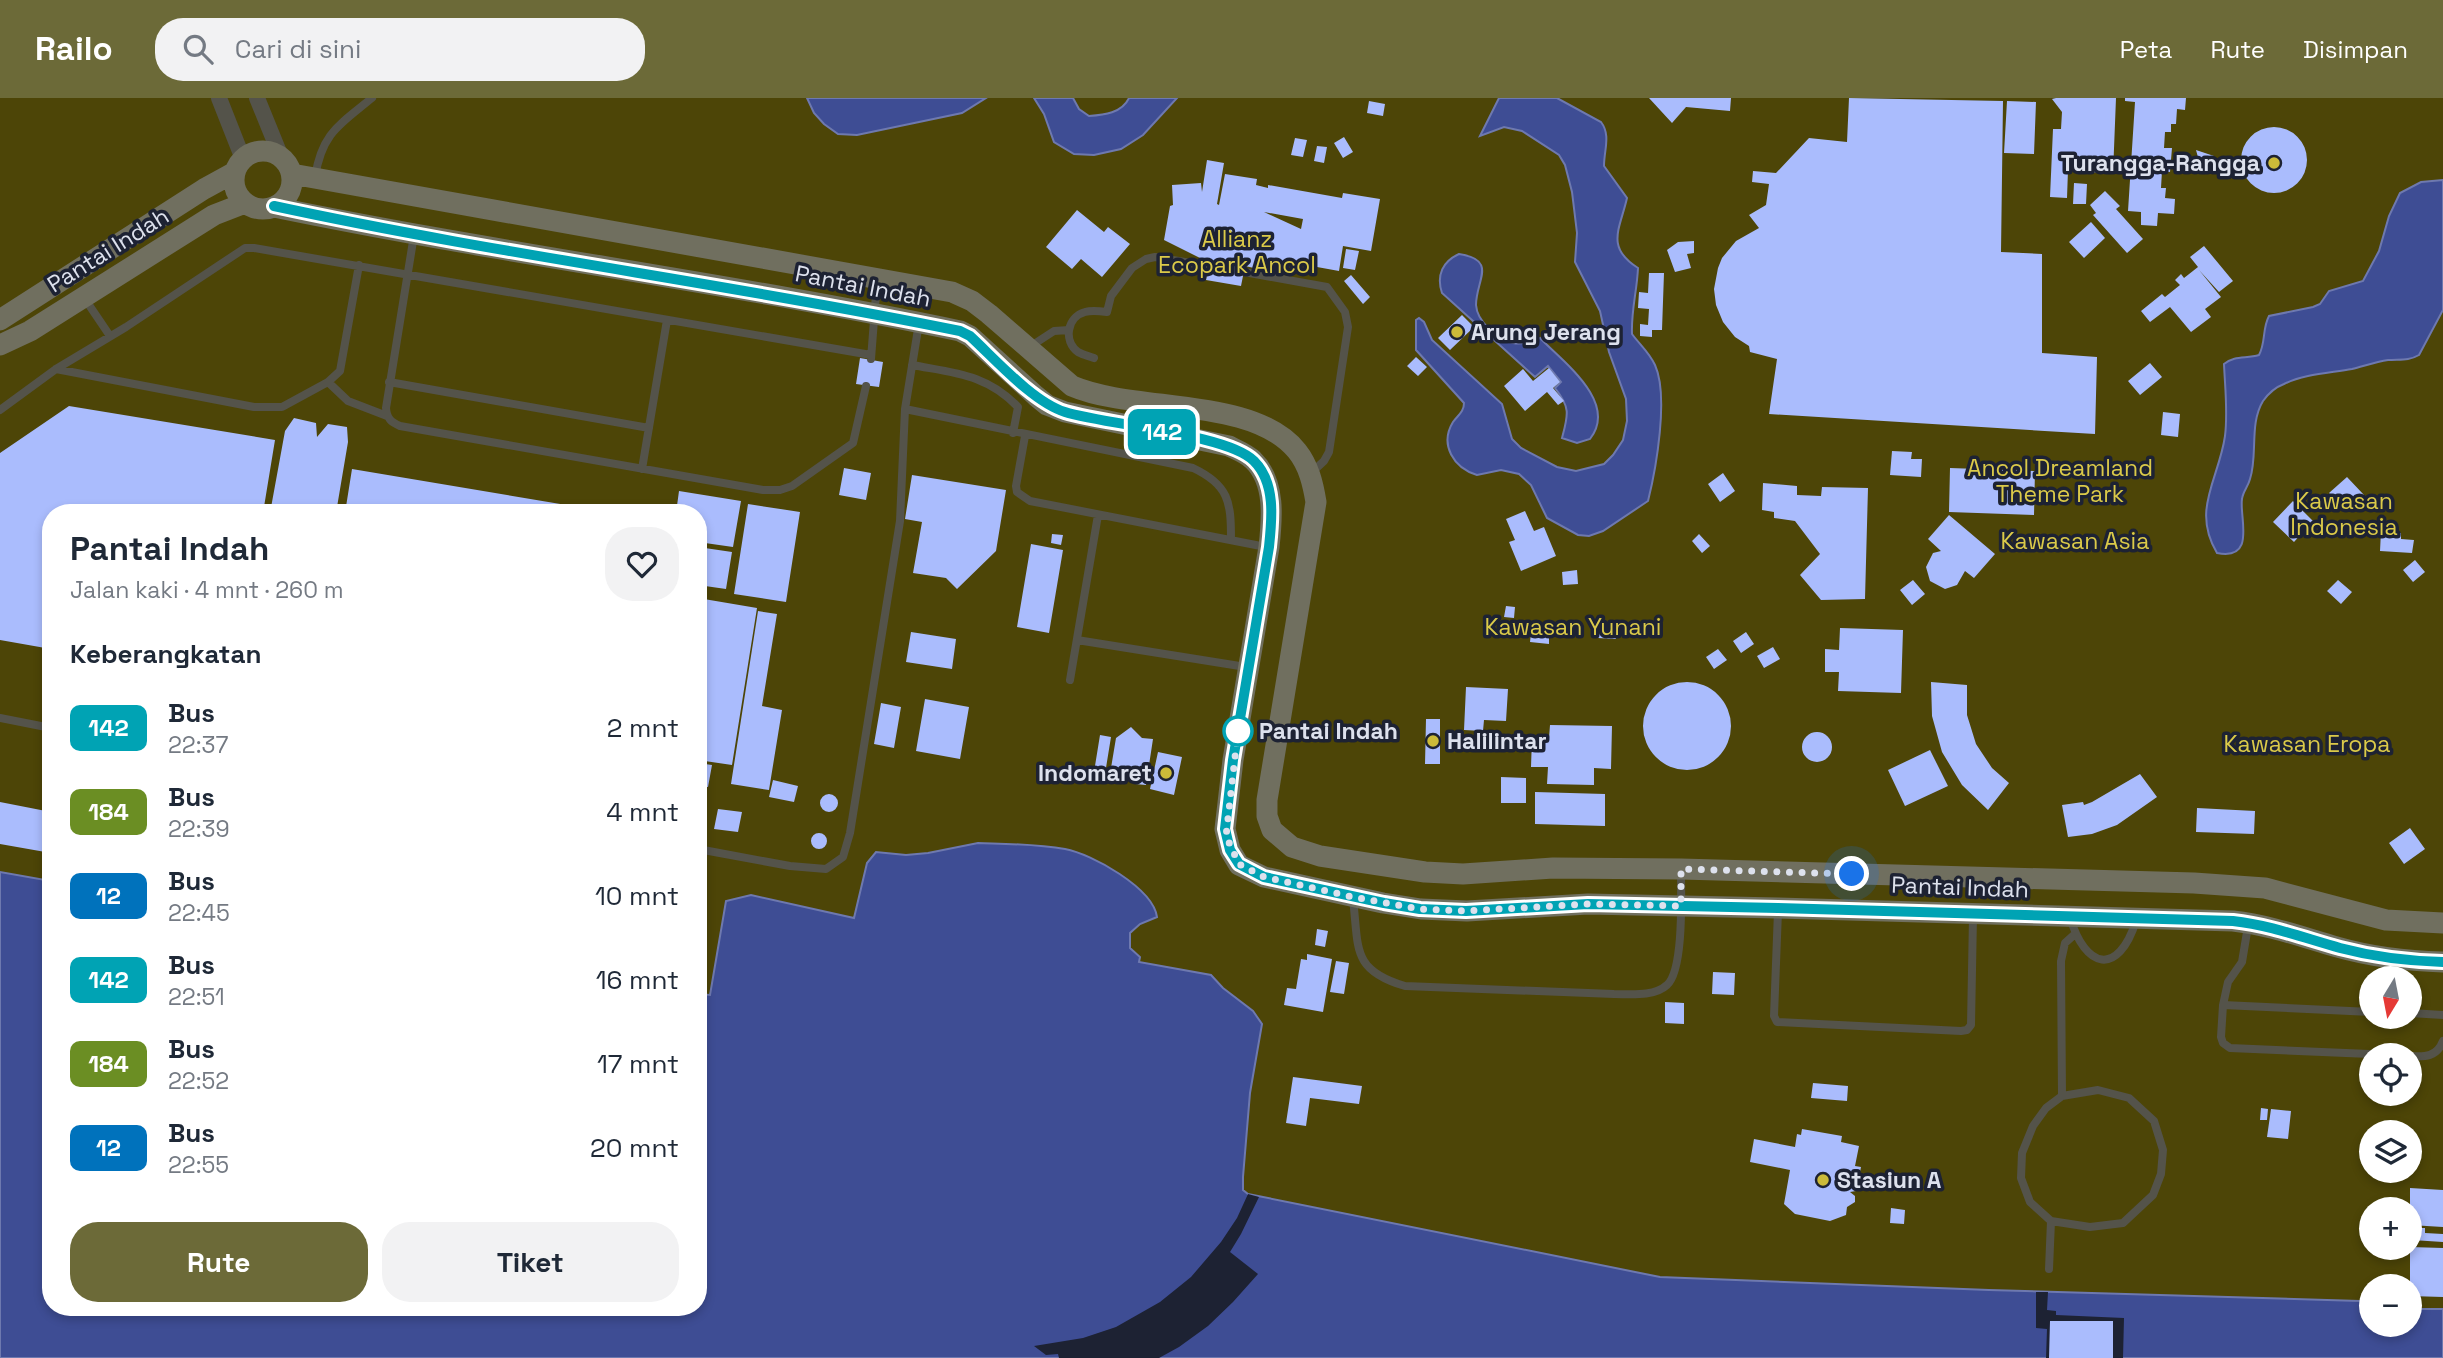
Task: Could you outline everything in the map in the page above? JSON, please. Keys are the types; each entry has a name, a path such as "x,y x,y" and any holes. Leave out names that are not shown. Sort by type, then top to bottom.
{"street":[{"path":"219,98 239,165 234,183 237,194 245,203 264,209 274,206 289,194 286,166 257,98"},
{"path":"239,165 255,152 269,152 286,166"},
{"name":"Pantai Indah","path":"0,320 239,165"},
{"name":"Pantai Indah","path":"286,166 314,180 952,292 972,301 1072,386 1090,394 1203,410 1254,422 1275,431 1297,451 1310,474 1316,502 1267,816 1272,830 1292,847 1306,852 1379,867 1463,874 1553,868 1681,869 2194,883 2253,887 2386,920 2443,923"},
{"name":"Pantai Indah","path":"0,345 30,331 214,215 245,203"},
{"name":"Pantai Indah","path":"274,206 414,235 873,313 960,331 970,336 1047,405 1065,412 1229,446 1253,460 1261,470 1270,496 1272,515 1233,760 1225,829 1230,850 1239,864 1264,877 1420,909 1466,911 1588,904 1973,913 2072,926 2137,918 2248,923 2283,930 2373,956 2403,961 2443,962"}],"lane":[{"path":"314,180 324,142 372,98"},
{"path":"414,235 387,416 390,421 400,426 764,490 780,490 793,486 853,443 866,386"},
{"path":"0,410 56,369 193,284 245,248 359,265 871,358 877,278"},
{"path":"1094,358 1077,351 1072,345 1069,330 1076,316 1085,311 1107,312 1111,296 1132,268 1155,257 1209,266"},
{"path":"56,369 254,407 282,407 328,382 340,371 359,265"},
{"path":"1244,272 1327,287 1345,312 1348,327 1329,452 1310,474"},
{"path":"83,297 110,336"},
{"path":"642,469 667,320"},
{"path":"707,851 790,866 826,869 843,857 856,799 900,521 905,409 919,322"},
{"path":"1028,348 1054,331 1069,330"},
{"path":"912,365 982,379 1006,395 1018,407 1013,433"},
{"path":"328,382 348,401 387,416"},
{"path":"390,382 649,428"},
{"path":"905,409 1025,436 1175,463 1206,474 1218,483 1230,505 1231,539"},
{"path":"1025,436 1016,486 1017,492 1030,501 1269,547"},
{"path":"1070,680 1098,515"},
{"path":"1077,640 1249,668"},
{"path":"0,718 42,726"},
{"path":"1353,897 1359,953 1370,972 1386,981 1405,986 1614,994 1657,991 1669,984 1676,969 1681,869"},
{"path":"1778,908 1774,1016 1777,1022 1961,1031 1967,1030 1971,1025 1973,913"},
{"path":"2072,926 2084,951 2103,959 2123,951 2130,940 2137,918"},
{"path":"2248,923 2242,962 2228,982 2223,1004 2223,1043 2230,1048 2359,1054"},
{"path":"2063,1096 2061,961 2072,926"},
{"path":"2223,1004 2359,1011"},
{"path":"2422,1014 2443,1015"},
{"path":"2422,1055 2433,1055 2441,1048 2443,1041"},
{"path":"2098,1090 2129,1098 2154,1121 2163,1150 2161,1174 2153,1195 2123,1223 2090,1227 2051,1221 2030,1202 2021,1178 2022,1153 2034,1126 2046,1108 2063,1096 2098,1090"},
{"path":"2049,1269 2051,1221"}],"green space":[{"name":"Ancol Dreamland Theme Park","path":"0,98 2443,98 2443,1358 0,1358"}],"water":[{"path":"807,98 986,98 962,113 857,135 838,134 824,124 814,113"},
{"path":"1034,98 1073,98 1079,109 1089,116 1117,110 1129,98 1177,98 1143,135 1121,149 1094,155 1074,154 1054,142 1044,114"},
{"path":"1499,98 1557,98 1601,122 1606,137 1604,166 1627,198 1619,228 1618,245 1621,253 1638,268 1632,334 1653,360 1659,378 1660,433 1648,501 1603,531 1589,536 1578,535 1547,518 1531,485 1519,474 1501,470 1477,475 1456,461 1448,447 1449,431 1464,403 1416,350 1416,320 1419,318 1424,322 1432,340 1502,404 1512,439 1521,448 1557,467 1576,471 1604,464 1623,440 1627,421 1626,399 1609,352 1600,311 1575,262 1577,233 1572,192 1565,165 1559,155 1522,131 1504,127 1480,136"},
{"path":"2443,180 2443,310 2419,355 2300,378 2281,385 2270,393 2263,401 2256,420 2252,470 2242,499 2242,544 2229,554 2217,553 2206,523 2209,494 2225,436 2224,364 2236,358 2259,355 2269,316 2313,307 2320,304 2329,291 2363,281 2379,251 2389,216 2400,193 2421,182"},
{"path":"1459,254 1471,257 1482,266 1476,305 1480,317 1489,329 1513,343 1526,343 1540,338 1584,383 1598,411 1597,425 1590,439 1577,443 1562,438 1567,417 1566,407 1555,388 1561,382 1548,366 1535,377 1442,293 1442,269"},
{"path":"978,843 1065,849 1105,865 1145,895 1157,917 1140,924 1130,933 1130,948 1140,957 1139,962 1211,975 1253,1011 1262,1024 1250,1093 1243,1177 1243,1190 1248,1194 1660,1277 2359,1301 2359,1337 2422,1337 2422,1309 2443,1309 2443,1358 0,1358 0,872 42,879 42,1316 707,1316 707,995 710,995 726,901 751,895 854,918 867,863 876,852 906,855"}],"pier":[{"path":"1248,1194 1259,1197 1230,1252 1258,1274 1208,1326 1179,1347 1159,1358 1059,1358 1058,1354 1046,1355 1034,1346 1083,1338 1116,1327 1160,1302 1191,1277 1221,1242 1237,1218"},
{"path":"2036,1292 2048,1292 2047,1310 2056,1311 2056,1315 2124,1318 2123,1358 2046,1358 2047,1329 2036,1328"}],"building":[{"path":"1649,98 1731,98 1730,111 1686,107 1672,123"},
{"path":"1849,98 2003,101 2001,252 2042,254 2042,353 2097,357 2095,434 1769,414 1777,359 1750,352 1749,346 1735,337 1723,322 1716,305 1714,289 1718,268 1722,258 1736,241 1759,228 1749,215 1766,205 1769,184 1752,182 1753,171 1776,173 1809,138 1847,142"},
{"path":"2116,98 2113,174 2068,170 2067,198 2050,197 2053,129 2061,129 2062,112 2052,99"},
{"path":"2125,98 2186,98 2185,110 2177,109 2176,124 2171,124 2171,132 2165,132 2164,148 2172,148 2170,172 2162,171 2161,188 2166,188 2165,198 2175,199 2174,214 2158,213 2157,226 2141,225 2141,212 2128,211 2135,102 2125,101"},
{"path":"1369,101 1385,104 1383,116 1367,113"},
{"path":"2007,101 2036,102 2034,154 2004,153"},
{"name":"Turangga-Rangga","path":"2274,127 2287,130 2297,137 2304,147 2307,160 2304,173 2297,183 2287,190 2274,193 2261,190 2251,183 2244,173 2241,160 2244,147 2251,137 2261,130"},
{"path":"1344,137 1353,152 1343,158 1334,143"},
{"path":"1295,138 1307,140 1303,157 1291,155"},
{"path":"1317,146 1327,147 1324,163 1314,161"},
{"path":"2196,150 2214,156 2214,163 2197,169 2199,161"},
{"path":"1207,160 1224,163 1217,204 1219,205 1225,174 1257,179 1256,185 1268,188 1268,185 1342,198 1343,193 1380,199 1371,251 1343,246 1339,271 1295,263 1254,268 1245,266 1241,286 1206,280 1210,260 1200,258 1164,240 1170,206 1173,205 1172,185 1201,183 1202,192","holes":["1264,212 1303,219 1301,229"]},
{"path":"2074,183 2087,184 2086,204 2073,204"},
{"path":"2105,191 2120,206 2116,209 2143,239 2127,253 2093,215 2096,213 2090,205"},
{"path":"1077,210 1104,232 1108,227 1130,244 1102,277 1081,259 1072,269 1046,247"},
{"path":"2091,222 2105,238 2084,258 2069,242"},
{"path":"1694,241 1694,253 1687,254 1691,268 1675,272 1667,250 1678,242"},
{"path":"2204,246 2233,281 2219,292 2199,270 2221,297 2205,309 2211,317 2191,332 2170,307 2150,322 2141,311 2162,294 2165,297 2180,285 2175,280 2181,274 2184,278 2198,267 2190,257"},
{"path":"1346,249 1359,251 1355,270 1343,268"},
{"path":"1649,273 1664,273 1662,330 1652,330 1652,337 1640,336 1640,324 1648,325 1649,309 1638,308 1639,292 1648,293"},
{"path":"1351,275 1370,297 1363,304 1344,281"},
{"name":"Arung Jerang","path":"1462,315 1474,327 1450,350 1438,338"},
{"path":"1416,357 1427,367 1418,376 1407,366"},
{"path":"860,358 883,362 879,387 856,384"},
{"path":"2150,363 2162,377 2140,395 2128,381"},
{"path":"1549,368 1560,382 1553,388 1564,401 1558,405 1547,392 1525,411 1504,386 1523,369 1533,381"},
{"path":"69,406 275,440 264,504 42,504 42,647 0,640 0,453"},
{"path":"2163,412 2180,414 2178,437 2161,435"},
{"path":"294,418 316,423 317,437 328,424 347,427 348,442 338,504 272,504 285,431"},
{"path":"1892,451 1912,452 1911,459 1922,459 1921,477 1890,475"},
{"path":"844,468 871,473 866,500 839,495"},
{"path":"1950,468 2035,471 2034,515 1949,512"},
{"path":"352,469 560,504 346,504"},
{"path":"1723,473 1735,491 1720,502 1708,484"},
{"path":"912,475 1006,490 996,551 957,589 946,578 913,573 922,522 905,519"},
{"path":"2347,477 2364,495 2361,497 2367,504 2361,510 2355,503 2346,512 2329,493"},
{"path":"1763,483 1797,486 1797,495 1821,496 1822,487 1868,488 1865,599 1821,600 1800,575 1820,554 1795,521 1774,518 1774,512 1762,510"},
{"path":"679,491 741,501 733,547 707,543 707,504 677,504"},
{"path":"2293,501 2313,521 2294,542 2273,522"},
{"path":"748,504 800,512 786,602 734,594"},
{"path":"1525,511 1534,531 1544,527 1556,556 1521,571 1509,542 1515,540 1506,519"},
{"path":"1949,515 1995,554 1974,578 1965,571 1957,585 1945,589 1930,581 1926,567 1933,553 1941,551 1928,539"},
{"path":"2381,531 2401,533 2401,539 2414,540 2412,553 2380,551"},
{"path":"1052,534 1063,535 1061,545 1051,543"},
{"path":"1699,534 1710,546 1702,553 1692,541"},
{"path":"1031,544 1063,550 1049,633 1017,627"},
{"path":"707,548 732,552 726,589 707,586"},
{"path":"2415,560 2425,572 2413,582 2403,570"},
{"path":"1577,570 1578,584 1563,585 1562,572"},
{"path":"1913,580 1925,594 1912,605 1900,590"},
{"path":"2338,580 2352,592 2341,604 2327,591"},
{"path":"707,600 757,608 732,765 707,761"},
{"path":"1506,606 1515,607 1514,618 1504,617"},
{"path":"758,611 777,614 762,706 782,710 769,790 731,784"},
{"path":"1598,625 1617,625 1616,639 1598,638"},
{"path":"1840,628 1903,630 1901,693 1838,691 1839,672 1825,672 1825,649 1839,650"},
{"path":"911,632 956,639 952,669 906,662"},
{"path":"1746,632 1754,644 1741,653 1733,641"},
{"path":"1531,633 1549,635 1549,644 1530,642"},
{"path":"1773,647 1780,659 1764,668 1757,656"},
{"path":"1718,649 1727,660 1714,669 1706,657"},
{"path":"1678,682 1696,682 1712,689 1724,701 1731,717 1731,735 1724,751 1712,763 1696,770 1678,770 1662,763 1650,751 1643,735 1643,717 1650,701 1662,689"},
{"path":"1931,682 1967,685 1967,715 1976,744 1992,768 2009,783 1988,810 1962,785 1942,752 1932,716"},
{"path":"1466,687 1508,689 1506,721 1484,720 1483,731 1464,730"},
{"path":"925,699 969,707 960,759 916,751"},
{"path":"881,703 901,707 894,748 874,744"},
{"name":"Halilintar","path":"1426,719 1440,719 1440,764 1425,764"},
{"path":"1550,725 1612,726 1611,769 1594,768 1594,785 1547,784 1548,767 1531,767 1532,738 1549,738"},
{"path":"1131,727 1142,738 1153,739 1146,785 1135,784 1135,778 1121,781 1110,774 1116,738"},
{"path":"1817,732 1827,737 1832,747 1827,757 1817,762 1807,757 1802,747 1807,737"},
{"path":"1100,735 1111,737 1105,774 1094,772"},
{"path":"1930,750 1948,786 1905,806 1888,770"},
{"name":"Indomaret","path":"1158,752 1182,757 1174,795 1150,789"},
{"path":"707,764 712,765 707,787"},
{"path":"2140,774 2157,797 2117,825 2092,834 2068,837 2062,805 2083,802 2084,805 2092,802"},
{"path":"1501,777 1526,778 1526,803 1501,803"},
{"path":"773,780 798,786 794,802 769,797"},
{"path":"1535,792 1605,794 1605,826 1535,824"},
{"path":"829,794 835,797 838,803 835,809 829,812 823,809 820,803 823,797"},
{"path":"0,802 42,810 42,851 0,844"},
{"path":"2197,808 2255,811 2254,834 2196,832"},
{"path":"718,809 742,812 738,832 714,829"},
{"path":"2410,828 2425,849 2404,864 2389,843"},
{"path":"819,833 825,835 825,847 819,849 813,847 811,841 813,835"},
{"path":"1317,929 1328,931 1325,947 1315,945"},
{"path":"1307,954 1332,959 1323,1012 1284,1005 1287,988 1296,989 1301,959 1307,960"},
{"path":"1336,961 1349,963 1344,994 1330,992"},
{"path":"1713,972 1735,973 1734,995 1712,994"},
{"path":"1665,1002 1684,1003 1684,1024 1665,1023"},
{"path":"1293,1077 1362,1086 1359,1104 1310,1098 1306,1126 1286,1123"},
{"path":"1813,1083 1848,1086 1847,1101 1811,1098"},
{"path":"2261,1108 2268,1109 2267,1120 2260,1120"},
{"path":"2271,1109 2291,1111 2288,1139 2267,1137"},
{"name":"Stasiun A","path":"1802,1129 1842,1136 1841,1142 1859,1146 1855,1166 1861,1167 1856,1191 1850,1192 1855,1196 1855,1202 1847,1207 1846,1215 1830,1221 1795,1214 1784,1204 1790,1170 1750,1162 1754,1139 1795,1147 1797,1134 1801,1135"},
{"path":"2410,1188 2443,1190 2443,1227 2422,1226 2422,1197 2410,1197"},
{"path":"1891,1208 1905,1210 1904,1224 1890,1223"},
{"path":"2422,1228 2425,1228 2425,1233 2443,1234 2443,1242 2422,1241"},
{"path":"2422,1247 2443,1248 2443,1297 2422,1296 2422,1274 2410,1274 2410,1260 2422,1260"},
{"path":"2050,1321 2113,1321 2113,1358 2049,1358"}],"bus line":[{"name":"142","path":"274,206 414,235 873,313 960,331 970,336 1047,405 1065,412 1229,446 1253,460 1265,481 1272,515 1233,760 1225,829 1230,850 1239,864 1264,877 1312,889 1420,909 1466,911 1588,904 2233,921 2283,930 2373,956 2403,961 2443,962"}],"place":[{"name":"Turangga-Rangga","path":"2274,163"},
{"name":"Arung Jerang","path":"1457,332"},
{"name":"Pantai Indah","path":"1238,731"},
{"name":"Halilintar","path":"1433,741"},
{"name":"Indomaret","path":"1166,773"},
{"name":"Stasiun A","path":"1823,1180"}],"route":[{"path":"1238,731 1225,829 1230,850 1239,864 1252,872 1303,887 1420,909 1466,911 1588,904 1681,906 1681,869 1852,874"}],"park label":[{"name":"Allianz Ecopark Ancol","path":"1237,252"},
{"name":"Kawasan Indonesia","path":"2344,514"},
{"name":"Kawasan Asia","path":"2075,541"},
{"name":"Kawasan Yunani","path":"1573,627"},
{"name":"Kawasan Eropa","path":"2307,744"}]}
